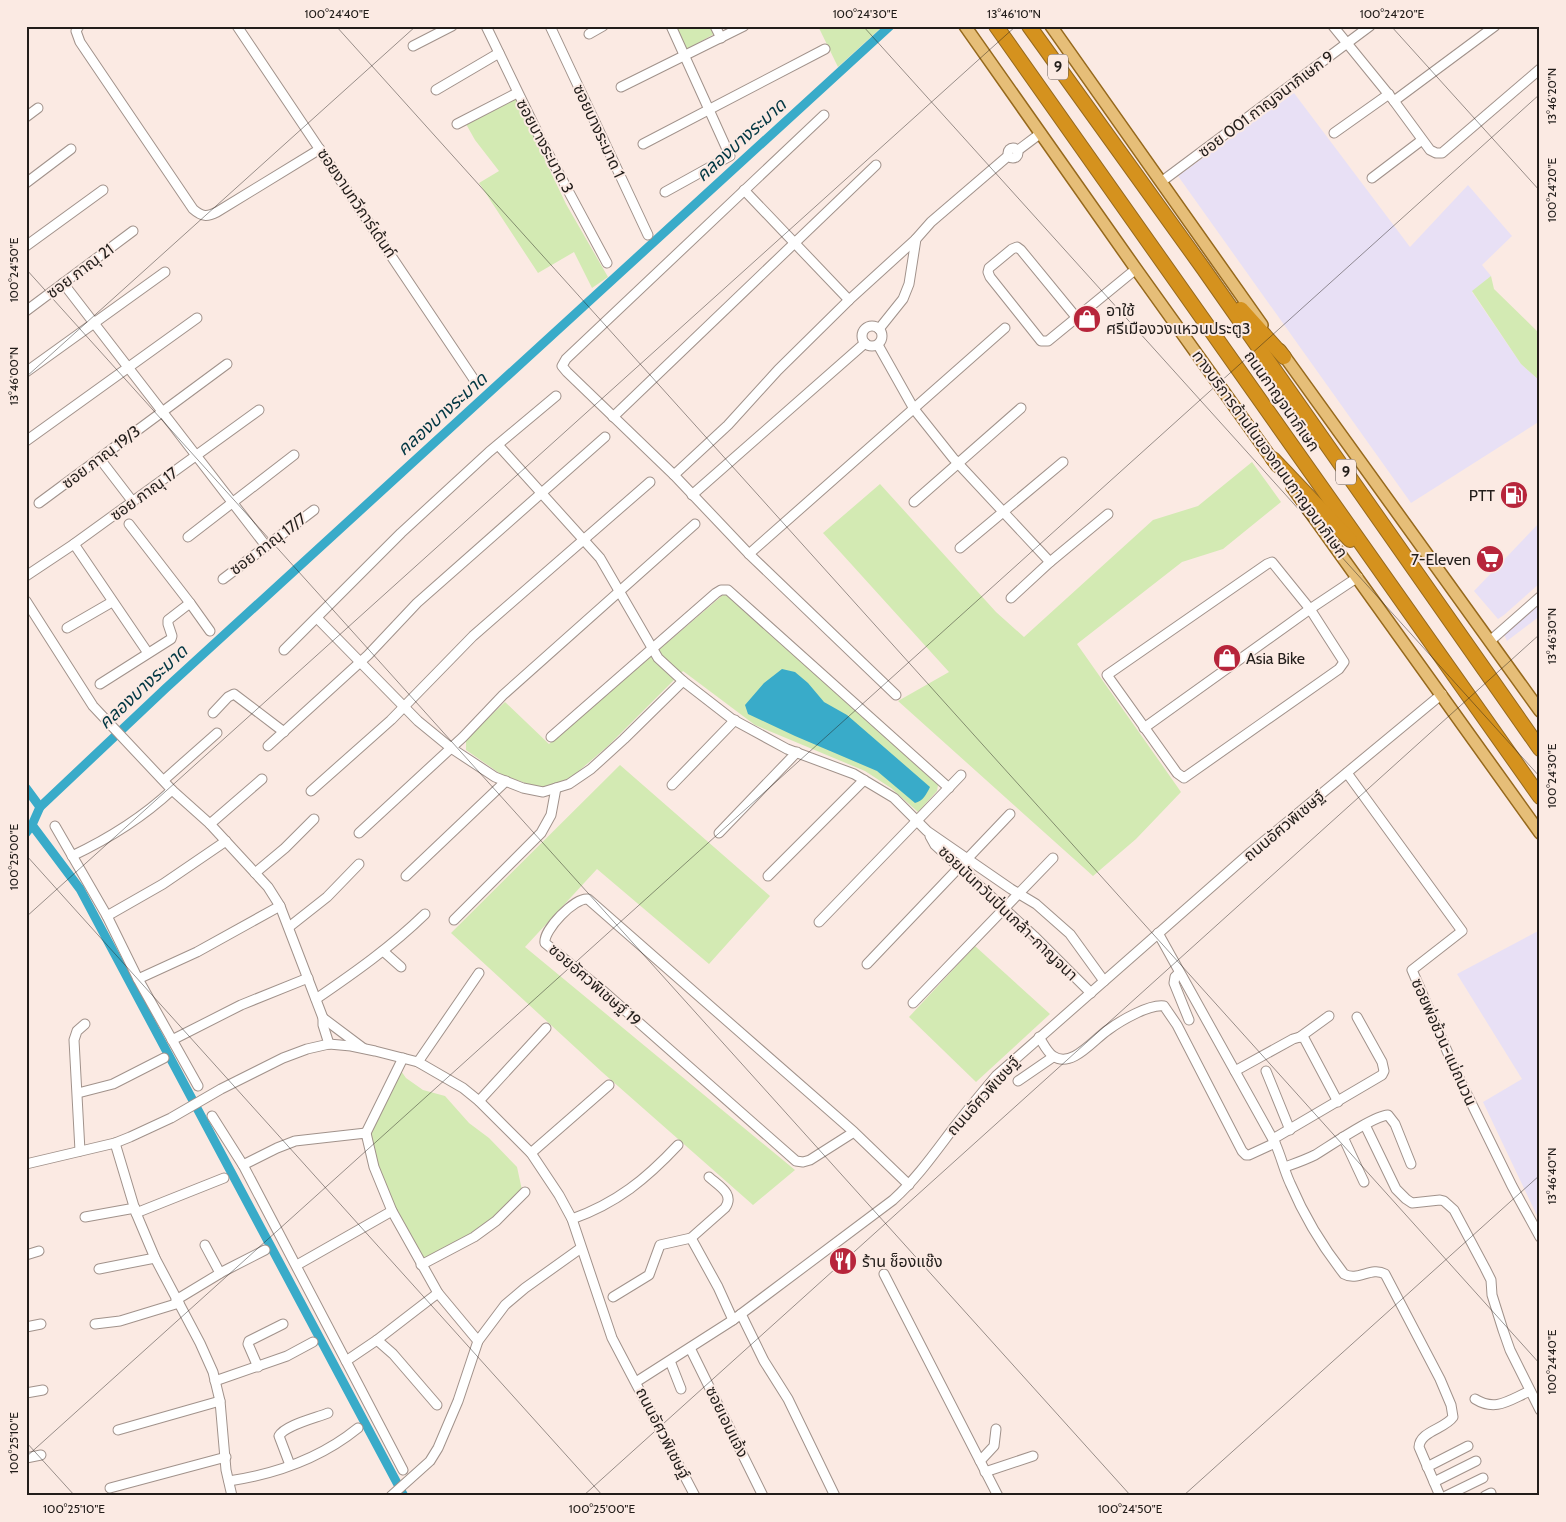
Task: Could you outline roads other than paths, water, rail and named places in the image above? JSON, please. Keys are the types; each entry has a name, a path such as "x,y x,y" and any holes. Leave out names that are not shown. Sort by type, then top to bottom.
{"highway":[{"name":"ถนนกาญจนาภิเษก","path":"996,26 1540,797"},
{"name":"ถนนกาญจนาภิเษก","path":"1029,26 1203,268 1540,749"},
{"path":"1203,268 1284,357"},
{"path":"1272,459 1381,573"}],"main road":[{"name":"ทางบริการด้านในของถนนกาญจนาภิเษก","path":"965,26 1136,269 1540,833"},
{"path":"1051,26 1284,357 1540,711"}],"street":[{"path":"79,26 76,32 80,42 194,210 200,215 207,216 217,212 320,148"},
{"name":"ซอยงามทวีการ์เด้นท์","path":"237,26 475,381"},
{"path":"413,46 452,26"},
{"name":"ซอยบางระมาด 3","path":"486,26 518,94 607,263"},
{"name":"ซอยบางระมาด 1","path":"550,26 648,235"},
{"path":"589,34 603,26"},
{"path":"665,192 730,156 672,26"},
{"path":"715,26 721,38"},
{"path":"621,87 744,26"},
{"path":"1333,26 1430,150 1436,153 1442,153 1540,69"},
{"name":"ซอย 001 กาญจนาภิเษก 9","path":"1161,182 1370,26"},
{"path":"1334,132 1391,98 1495,26"},
{"path":"643,144 825,49"},
{"path":"436,90 500,53"},
{"path":"457,124 518,94"},
{"path":"26,117 38,108"},
{"path":"824,115 566,359 562,366 674,476 749,554 896,695"},
{"path":"674,476 728,425 778,370 849,300 916,239 931,222 1008,156 1010,158 1016,157 1017,151 1041,133"},
{"path":"1372,178 1422,140"},
{"path":"26,183 71,149"},
{"path":"613,417 876,165"},
{"path":"26,246 103,190"},
{"path":"744,190 849,300"},
{"name":"ซอย ภาณุ 21","path":"26,311 133,231"},
{"path":"879,329 903,299 909,284 916,239"},
{"path":"1076,316 1017,247 989,268 990,277 1041,340 1048,341 1076,316 1136,269"},
{"path":"26,372 165,272"},
{"path":"63,283 128,368 163,410 266,546"},
{"path":"26,442 197,318"},
{"path":"872,326 879,329 882,337 878,345 872,346 865,342 863,336 866,330 872,326"},
{"path":"749,554 1006,328"},
{"path":"692,495 865,342"},
{"path":"878,345 914,409 958,463 1050,562"},
{"name":"ซอย ภาณุ 19/3","path":"39,503 227,364"},
{"path":"284,650 401,533 498,445 556,396"},
{"path":"914,502 1021,408"},
{"name":"ซอย ภาณุ 17","path":"26,576 133,502 259,410"},
{"path":"268,746 360,663 417,603 605,438"},
{"name":"ซอยนันทวันปิ่นเกล้า-กาญจนา","path":"498,445 600,558 658,658 735,720 797,752 854,774 894,798 927,831 1018,894 1036,904 1070,934 1104,982"},
{"path":"188,537 294,454"},
{"path":"100,459 133,502"},
{"path":"960,548 1063,462"},
{"path":"311,791 404,707 474,636 650,482"},
{"name":"ซอย ภาณุ 17/7","path":"223,579 314,510"},
{"path":"1011,598 1050,562 1108,514"},
{"path":"129,524 210,631"},
{"path":"359,833 451,748 503,696 695,524"},
{"path":"74,544 148,653"},
{"path":"1272,562 1310,609 1344,662 1339,669 1184,778 1177,773 1107,675 1272,562"},
{"path":"1144,728 1310,609 1358,577"},
{"path":"551,737 716,593 721,590 728,590 949,788"},
{"path":"1490,641 1540,597"},
{"path":"26,600 93,706 172,790 210,824 268,887 280,906 289,927 323,1018 323,1025 330,1044"},
{"path":"67,628 112,602"},
{"path":"100,684 170,639 172,636 168,620 190,603"},
{"path":"317,618 404,707 451,748 495,777 523,788 543,792 569,784 590,769 624,739 683,680"},
{"path":"212,713 228,697 234,694 284,732"},
{"name":"ถนนอัศวพิเชษฐ์","path":"695,1496 636,1382 733,1320 909,1186 986,1088 1039,1037 1251,852 1442,694"},
{"path":"672,785 735,720"},
{"path":"164,780 217,733"},
{"path":"719,833 797,752"},
{"name":"ซอยพ่อช้วน-แม่ถนวน","path":"1346,773 1462,931 1412,970 1457,1074 1512,1186 1540,1237"},
{"path":"819,922 962,775"},
{"path":"210,824 262,778"},
{"path":"768,876 864,780"},
{"path":"406,876 506,781"},
{"path":"454,920 541,833 551,815 556,788"},
{"path":"72,856 107,839 128,826 172,790"},
{"path":"867,964 1010,814"},
{"path":"255,873 285,848 314,819"},
{"path":"55,826 107,916 138,979 198,1086"},
{"name":"ซอยนันทวันปิ่นเกล้า-กาญจนา","path":"927,831 935,845 1004,908 1091,993"},
{"path":"107,916 163,884 226,842"},
{"path":"913,1003 1053,858"},
{"path":"289,927 327,897 359,864"},
{"name":"ซอยอัศวพิเชษฐ์ 19","path":"854,1132 810,1160 796,1161 545,942 544,938 570,906 578,900 588,898 854,1132 909,1186"},
{"path":"138,979 197,952 280,906"},
{"path":"316,999 366,965 425,914"},
{"path":"1158,933 1274,1141 1285,1166 1290,1184 1320,1241 1344,1274 1354,1277 1380,1271 1388,1279 1440,1379 1451,1405 1453,1417 1448,1423 1420,1440 1419,1447 1440,1496"},
{"path":"383,951 401,967"},
{"path":"1179,972 1175,977 1174,983 1189,1020"},
{"path":"418,1062 478,973"},
{"path":"172,1040 241,1005 308,978"},
{"path":"1039,1037 1053,1056 1062,1059 1071,1057 1080,1053 1107,1030 1124,1020 1155,1006 1164,1006 1177,1025 1242,1151 1249,1155 1377,1078 1384,1071 1382,1062 1357,1017"},
{"path":"1235,1071 1300,1037 1329,1016"},
{"path":"323,1018 363,1049"},
{"path":"80,1151 74,1040 77,1031 85,1024"},
{"path":"479,1101 546,1028"},
{"path":"1300,1037 1307,1040 1338,1102"},
{"path":"26,1164 115,1143 171,1118 221,1089 282,1058 307,1049 330,1044 363,1049 418,1062 463,1088 479,1101 531,1153 559,1195 572,1219 604,1318 636,1382"},
{"path":"1018,1081 1053,1056"},
{"path":"78,1093 112,1084 164,1058"},
{"path":"403,1058 366,1133 374,1167 392,1211 421,1265 438,1293 478,1341"},
{"path":"1266,1071 1290,1130"},
{"path":"531,1153 609,1085"},
{"path":"1285,1166 1302,1161 1365,1125 1388,1115 1392,1118 1411,1164"},
{"path":"212,1116 243,1165 403,1470"},
{"path":"1365,1125 1400,1194 1412,1203 1444,1201 1454,1210 1491,1280 1492,1295 1503,1330 1540,1410"},
{"path":"243,1165 295,1141 366,1133"},
{"path":"1343,1137 1364,1182"},
{"path":"115,1143 135,1211 177,1301 200,1343 215,1381 220,1401 232,1496"},
{"path":"572,1219 593,1212 618,1198 652,1172 678,1145"},
{"path":"613,1297 649,1275 660,1245 691,1238 725,1208 729,1202 726,1192 709,1176"},
{"path":"85,1217 135,1211 224,1178"},
{"path":"421,1265 474,1237 496,1221 524,1192"},
{"path":"296,1265 392,1211"},
{"path":"691,1238 718,1287 733,1320"},
{"path":"205,1245 220,1273"},
{"path":"392,1495 430,1461 438,1448 458,1401 478,1341 505,1305 525,1288 581,1248"},
{"path":"95,1324 120,1321 177,1301 220,1273 265,1250"},
{"path":"26,1255 39,1251"},
{"path":"99,1269 156,1258"},
{"path":"884,1274 998,1496"},
{"path":"346,1361 377,1340 438,1293"},
{"path":"741,1314 764,1361 788,1400 835,1496"},
{"path":"26,1327 41,1324"},
{"path":"258,1367 248,1344 249,1341 283,1324"},
{"path":"377,1340 393,1354 437,1405"},
{"path":"215,1381 287,1356 313,1342"},
{"name":"ซอยเอมแจ้ง","path":"690,1348 763,1496"},
{"path":"670,1361 681,1390"},
{"path":"26,1393 43,1390"},
{"path":"1475,1399 1483,1404 1498,1406 1530,1391"},
{"path":"118,1430 220,1401"},
{"path":"290,1465 280,1442 279,1436 281,1433 288,1428 328,1414"},
{"path":"229,1481 269,1473 318,1455 340,1443 358,1428"},
{"path":"980,1461 994,1446 996,1429"},
{"path":"1427,1467 1468,1446"},
{"path":"26,1458 41,1455"},
{"path":"985,1472 1033,1456"},
{"path":"110,1488 226,1457"},
{"path":"1434,1482 1476,1461"},
{"path":"1446,1496 1483,1478"}],"water":[{"path":"782,669 795,672 808,683 824,702 847,715 930,787 924,797 915,803 877,771 748,714 745,705 764,683"}],"waterway":[{"name":"คลองบางระมาด","path":"26,833 40,807 166,688 890,26"},
{"path":"26,788 40,807"},
{"path":"32,825 80,889 404,1496"}],"place":[{"name":"อาใช้ ศรีเมืองวงแหวนประตู3","path":"1087,319"},
{"name":"PTT","path":"1514,495"},
{"name":"7-Eleven","path":"1490,559"},
{"name":"Asia Bike","path":"1227,658"},
{"name":"ร้าน ช็องแช๊ง","path":"843,1261"}]}
